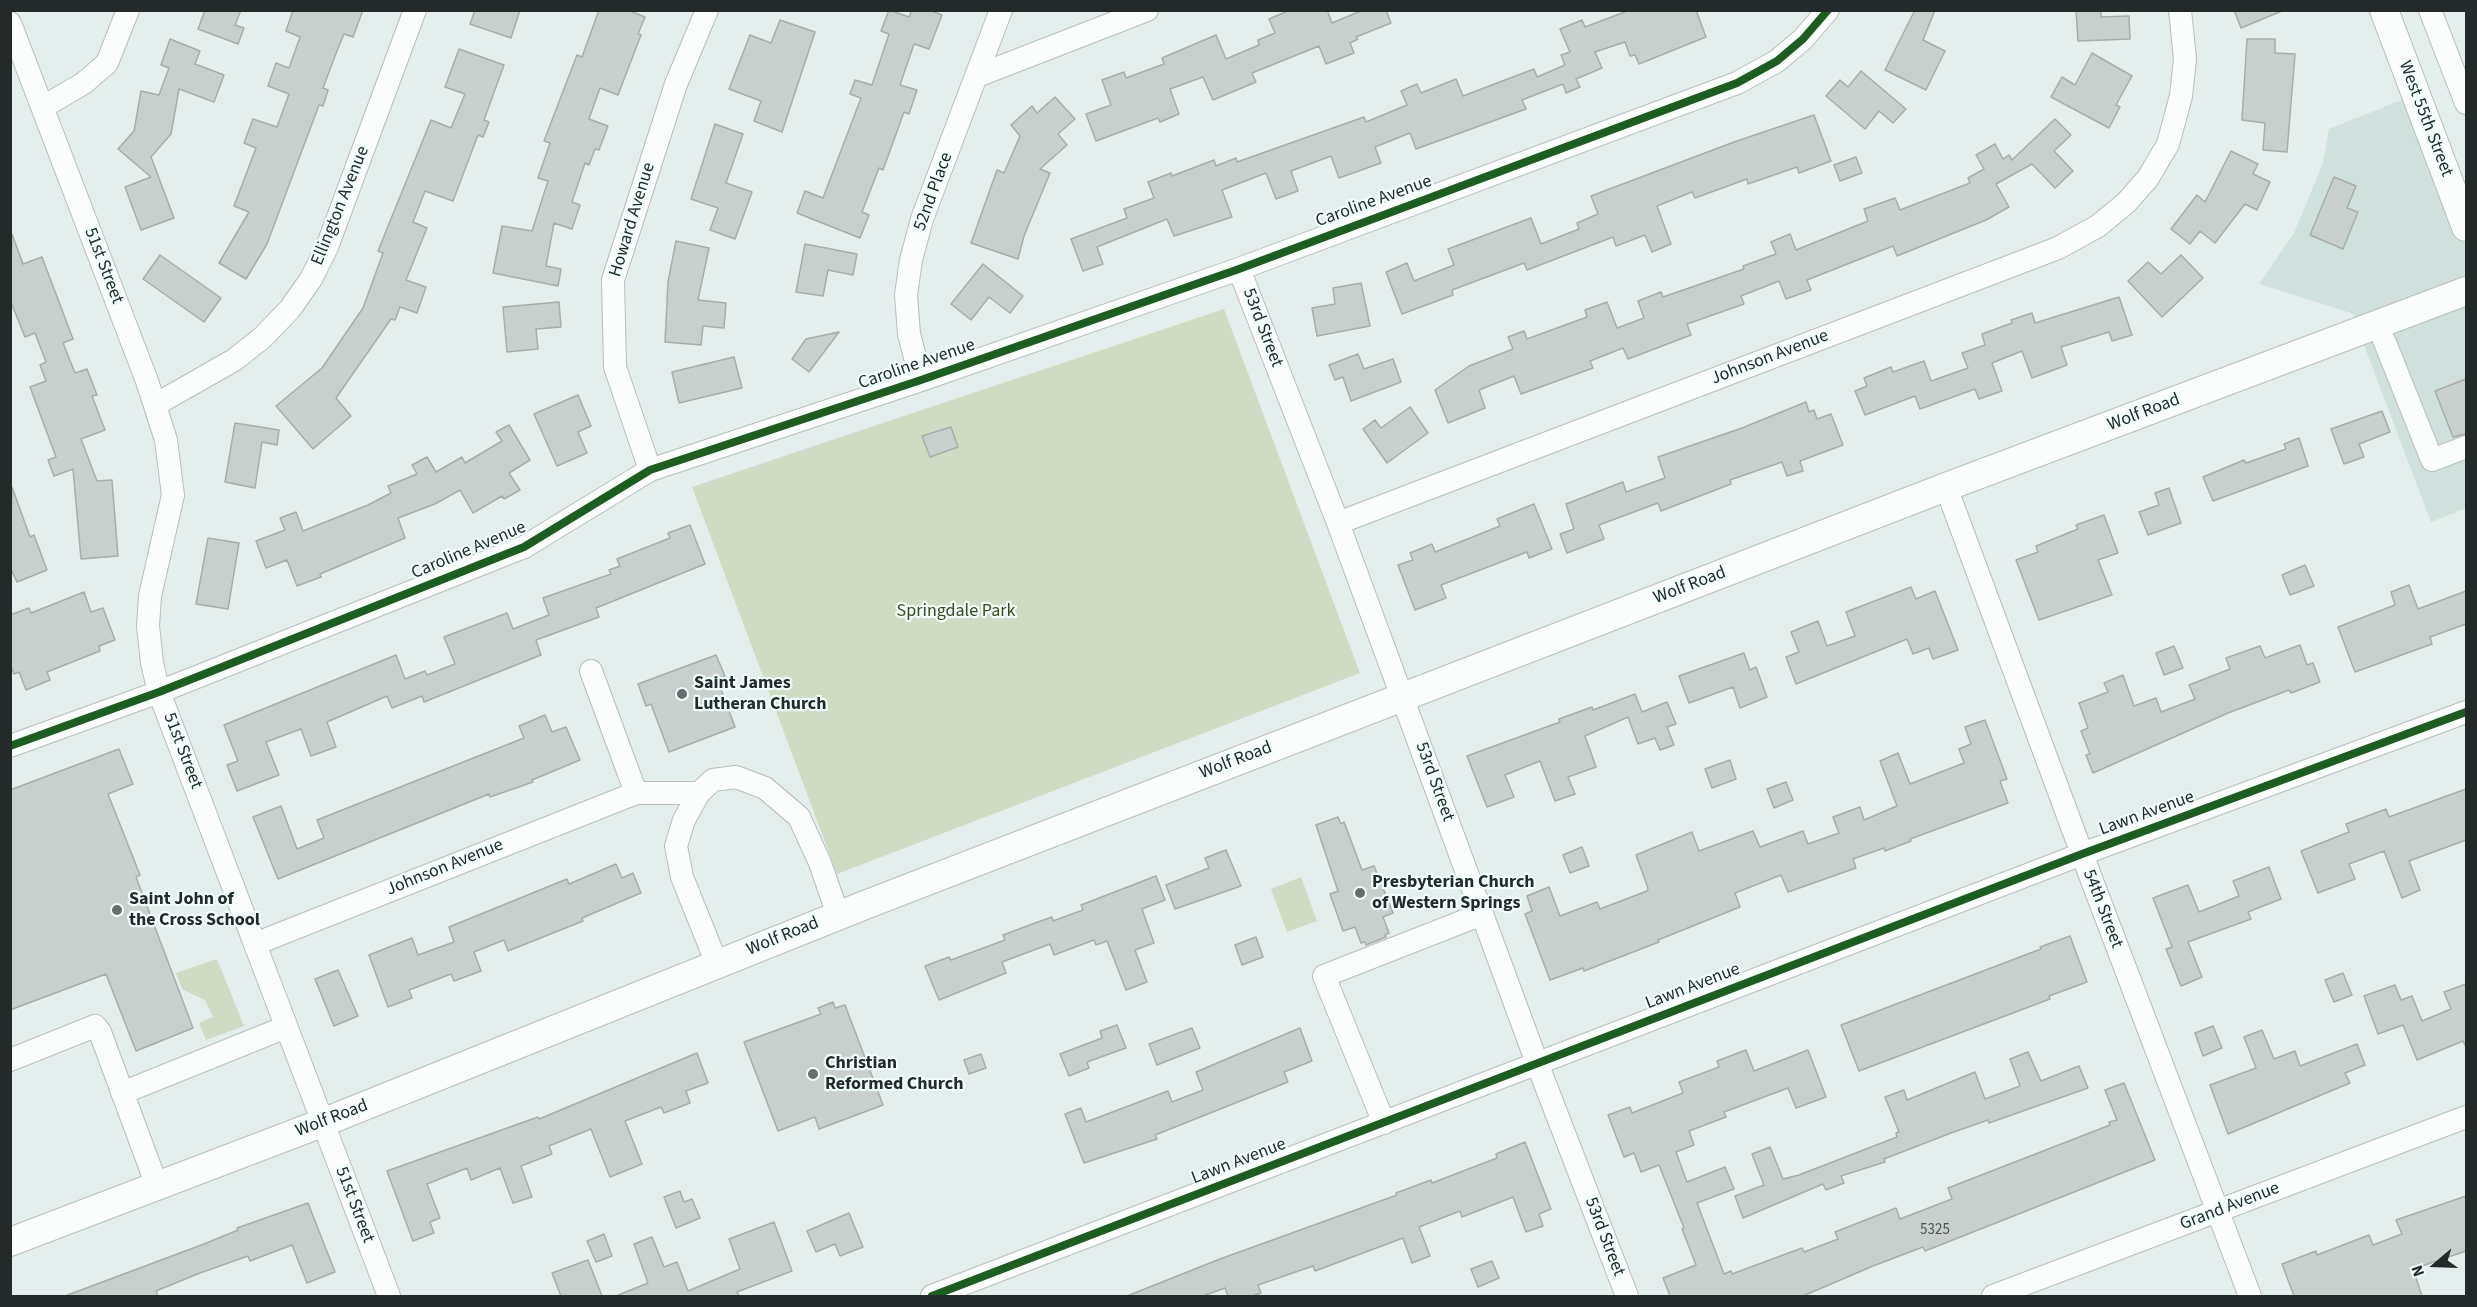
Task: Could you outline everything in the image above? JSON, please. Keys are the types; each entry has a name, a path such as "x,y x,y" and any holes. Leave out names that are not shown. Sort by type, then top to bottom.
{"main road":[{"name":"West 55th Street","path":"2384,10 2466,227"},
{"name":"Wolf Road","path":"10,1242 322,1123 838,915 1946,487 2466,291"}],"street":[{"path":"43,107 84,83 107,63 128,10"},
{"name":"Ellington Avenue","path":"155,405 234,360 262,338 290,309 311,279 327,248 415,10"},
{"name":"Howard Avenue","path":"650,470 615,367 613,280 676,84 707,10"},
{"name":"52nd Place","path":"921,381 909,333 906,295 911,260 922,219 1001,10"},
{"path":"977,76 1147,10"},
{"name":"Caroline Avenue","path":"10,746 159,692 524,547 650,470 921,381 1239,269 1737,83 1777,61 1803,39 1828,10"},
{"name":"Johnson Avenue","path":"1338,523 2058,248 2098,226 2126,203 2148,178 2168,144 2181,96 2186,59 2180,10"},
{"path":"2430,10 2466,103"},
{"name":"51st Street","path":"10,23 155,405 166,440 174,495 150,596 148,626 152,663 159,692 389,1296"},
{"name":"53rd Street","path":"1239,269 1338,523 1537,1063 1627,1296"},
{"path":"2378,325 2432,460 2466,447"},
{"name":"54th Street","path":"1946,487 2250,1296"},
{"path":"591,671 636,793 699,793"},
{"name":"Lawn Avenue","path":"932,1296 2082,854 2466,712"},
{"path":"717,964 682,877 676,846 684,820 699,793 713,780 736,777 765,788 799,817 820,862 838,915"},
{"name":"Johnson Avenue","path":"255,944 636,793"},
{"path":"1384,1123 1324,976 1482,914"},
{"path":"10,1060 95,1026 100,1032 157,1186"},
{"path":"122,1093 286,1028"},
{"name":"Grand Avenue","path":"1993,1296 2466,1117"}],"shaded area":[{"path":"2412,96 2466,241 2466,287 2359,328 2354,314 2259,284 2294,233 2323,163 2329,129"},
{"path":"2466,298 2466,508 2431,522 2361,337"}],"green space":[{"name":"Springdale Park","path":"1224,309 1360,673 837,874 692,487"},
{"path":"1301,877 1317,921 1287,932 1271,889"},
{"path":"217,959 244,1026 206,1040 199,1023 213,1017 205,1000 182,989 176,973"}],"building":[{"path":"205,10 241,10 235,25 244,28 238,44 198,29"},
{"path":"293,10 363,10 353,37 344,34 323,88 328,90 323,106 319,105 267,244 246,279 219,263 249,212 234,206 256,148 244,143 253,119 277,127 289,94 268,86 276,63 289,68 300,37 286,31"},
{"path":"475,10 520,10 511,38 470,24"},
{"path":"599,10 628,10 645,17 638,34 641,35 618,95 600,88 589,119 608,126 599,150 595,149 589,165 585,163 572,202 580,205 572,229 554,223 546,266 561,269 558,286 493,273 502,226 532,231 548,181 538,178 550,143 544,141 577,55 582,57"},
{"path":"889,10 909,17 912,10 929,10 942,15 929,49 914,44 900,85 917,90 909,114 904,112 883,170 879,168 862,212 869,215 860,238 797,213 805,191 823,198 861,98 850,94 855,80 872,85 889,34 881,31"},
{"path":"1290,10 1327,10 1332,23 1363,10 1386,10 1391,23 1356,37 1358,39 1350,43 1354,53 1326,64 1319,46 1252,73 1256,82 1213,100 1203,77 1170,89 1179,114 1160,122 1158,118 1096,141 1086,114 1111,105 1102,80 1124,72 1126,78 1164,64 1162,58 1216,35 1226,59 1259,45 1258,40 1275,33 1269,19"},
{"path":"1630,10 1696,10 1706,37 1639,64 1635,55 1630,56 1625,42 1595,52 1602,68 1576,79 1580,87 1566,93 1563,84 1522,100 1526,109 1416,149 1410,133 1375,147 1381,163 1339,178 1331,156 1291,171 1298,191 1276,199 1266,173 1222,190 1232,217 1174,236 1167,219 1097,247 1103,264 1083,271 1071,239 1127,218 1124,209 1154,198 1148,182 1171,173 1172,176 1214,160 1216,166 1236,158 1237,162 1364,117 1366,122 1407,105 1401,91 1417,84 1421,93 1456,79 1463,96 1534,69 1537,77 1565,65 1561,55 1570,52 1560,29 1582,20 1585,27"},
{"path":"1915,10 1935,10 1923,40 1945,51 1926,90 1885,70"},
{"path":"2076,10 2101,10 2101,17 2129,16 2130,39 2078,41"},
{"path":"2234,10 2282,10 2282,11 2241,28"},
{"path":"780,20 815,32 782,132 754,121 761,101 729,89 750,35 771,43"},
{"path":"170,39 200,51 195,64 224,75 214,102 179,89 171,134 151,157 174,218 141,230 125,187 151,177 118,149 134,131 141,91 159,95 169,68 161,65"},
{"path":"2247,39 2275,39 2275,53 2295,54 2287,152 2263,150 2265,123 2242,120"},
{"path":"459,49 504,65 484,120 489,122 483,137 478,135 453,201 425,191 413,222 427,228 406,280 426,287 417,313 400,307 395,320 391,319 336,398 351,416 313,449 276,406 322,368 363,308 383,253 378,251 431,120 451,128 465,94 445,87"},
{"path":"2092,53 2132,76 2116,105 2120,107 2109,128 2051,97 2062,77 2075,85"},
{"path":"1861,71 1906,109 1893,123 1879,111 1865,129 1826,96 1840,80 1848,87"},
{"path":"1055,97 1075,119 1058,134 1067,145 1040,169 1050,173 1024,236 1018,259 971,243 997,170 1004,173 1020,136 1011,125 1032,106 1037,113"},
{"path":"1814,115 1831,161 1799,173 1797,167 1748,184 1747,179 1695,198 1692,192 1657,206 1671,244 1652,252 1645,235 1616,246 1613,237 1527,270 1524,263 1452,290 1453,295 1402,314 1386,272 1407,263 1414,281 1454,265 1448,249 1531,218 1541,244 1579,229 1577,223 1598,214 1591,196 1734,142"},
{"path":"2055,119 2071,135 2054,151 2073,171 2055,188 2032,164 1996,184 2009,207 1986,220 1897,256 1893,246 1807,280 1811,290 1786,299 1779,281 1741,296 1744,304 1687,324 1691,335 1628,359 1623,348 1590,361 1593,368 1521,394 1514,376 1479,390 1485,408 1448,423 1435,390 1469,366 1513,349 1508,337 1524,331 1527,339 1587,317 1585,310 1607,302 1617,328 1644,318 1638,301 1661,292 1663,297 1744,269 1743,266 1776,254 1771,242 1790,234 1796,250 1868,221 1864,209 1895,198 1900,210 1970,183 1968,178 1984,169 1976,155 1995,144 2003,159 2009,155 2012,160"},
{"path":"715,124 743,134 726,183 752,192 735,239 710,230 718,208 691,199"},
{"path":"2231,151 2258,164 2253,174 2270,182 2257,210 2245,204 2215,243 2200,231 2190,244 2171,229 2197,195 2205,202"},
{"path":"1856,157 1862,173 1840,181 1834,165"},
{"path":"2334,177 2356,186 2347,208 2358,212 2343,249 2310,235"},
{"path":"12,234 23,264 42,257 73,339 63,343 75,373 87,369 97,395 92,396 105,430 81,439 97,481 112,480 118,556 81,559 73,469 54,476 48,460 56,457 30,387 46,381 40,365 46,362 35,333 25,337 10,300"},
{"path":"676,241 709,248 698,300 726,303 724,328 703,326 701,345 665,342 668,282"},
{"path":"805,244 857,254 853,275 828,270 823,296 796,292"},
{"path":"160,255 221,298 204,322 143,279"},
{"path":"2181,255 2203,278 2162,317 2128,281 2148,262 2161,274"},
{"path":"983,264 1023,296 1010,313 989,297 971,320 951,304"},
{"path":"1361,283 1370,326 1317,336 1312,308 1335,304 1333,288"},
{"path":"2119,297 2132,335 2112,341 2109,332 2061,347 2067,365 2032,378 2022,351 1992,363 2002,391 1979,399 1975,389 1920,409 1915,396 1865,415 1855,391 1867,386 1864,378 1891,367 1893,372 1924,361 1931,381 1968,368 1962,353 1985,345 1982,334 2012,323 2011,320 2032,313 2035,323"},
{"path":"559,302 561,327 536,329 538,349 507,352 503,307"},
{"path":"839,332 809,372 792,359 806,339"},
{"path":"1358,354 1364,369 1393,359 1401,382 1351,401 1343,377 1335,380 1329,365"},
{"path":"734,357 742,388 679,403 672,372"},
{"path":"2466,379 2466,434 2453,437 2435,391"},
{"path":"578,395 591,426 578,432 587,453 557,466 534,414"},
{"path":"1806,402 1809,412 1814,410 1817,419 1831,414 1843,445 1800,461 1803,471 1787,476 1782,462 1730,480 1731,484 1661,511 1658,503 1599,525 1604,539 1567,553 1560,534 1574,529 1566,504 1623,482 1626,492 1665,478 1658,457 1742,428"},
{"path":"1410,407 1428,433 1387,463 1363,429 1375,420 1381,428"},
{"path":"2382,411 2390,432 2359,444 2364,457 2344,464 2331,429"},
{"path":"235,423 279,430 277,445 262,442 255,488 225,482"},
{"path":"509,425 530,460 509,473 520,490 504,499 502,496 473,513 460,490 435,504 398,518 405,538 297,586 287,560 266,568 256,541 285,530 280,518 296,512 303,531 368,505 391,493 388,486 417,474 412,465 427,457 436,472 462,457 465,463 502,441 496,432"},
{"path":"951,427 958,447 930,457 922,436"},
{"path":"2299,438 2308,466 2213,501 2203,477 2244,460 2246,463 2286,449 2284,444"},
{"path":"12,487 30,537 34,535 47,570 17,582 10,567"},
{"path":"2169,488 2181,523 2148,535 2139,512 2159,505 2155,493"},
{"path":"1534,504 1552,549 1529,558 1527,552 1441,585 1446,598 1415,610 1398,565 1413,560 1410,553 1432,544 1435,552 1500,526 1497,519"},
{"path":"2104,515 2118,553 2098,560 2112,595 2039,620 2016,560 2038,552 2036,546 2078,529 2076,525"},
{"path":"690,525 705,564 596,608 599,617 536,640 541,655 424,702 422,696 392,708 387,696 327,722 336,747 311,756 301,729 266,742 279,775 237,791 227,765 238,761 224,725 396,655 405,679 425,671 427,675 455,664 444,637 507,613 513,629 549,615 543,598 611,574 609,570 620,566 617,559 670,538 668,533"},
{"path":"208,538 239,543 228,609 196,604"},
{"path":"2305,565 2314,586 2290,595 2282,575"},
{"path":"2409,585 2418,609 2466,591 2466,624 2430,637 2432,644 2355,672 2338,627 2395,605 2391,592"},
{"path":"1911,587 1916,599 1935,591 1958,650 1933,659 1929,648 1913,654 1907,639 1796,684 1786,657 1799,652 1791,632 1818,621 1827,646 1855,636 1846,612"},
{"path":"84,592 91,612 103,608 115,640 99,646 100,651 47,672 50,680 26,690 19,672 14,674 10,664 10,615 29,608 31,613"},
{"path":"2300,645 2307,665 2313,663 2320,682 2291,693 2289,690 2228,713 2093,773 2086,755 2090,754 2081,731 2088,728 2079,703 2108,692 2104,683 2123,675 2134,706 2156,698 2161,712 2195,699 2189,685 2230,669 2226,658 2260,646 2265,658"},
{"path":"2174,646 2183,668 2164,675 2156,653"},
{"path":"1744,653 1750,670 1756,667 1767,697 1740,708 1733,687 1689,703 1679,676"},
{"name":"Saint James Lutheran Church","path":"716,655 725,676 717,679 735,727 669,752 651,704 646,706 638,684"},
{"path":"1635,694 1642,712 1667,702 1676,724 1667,727 1674,745 1660,750 1655,738 1638,744 1628,717 1585,736 1596,767 1568,777 1575,794 1555,801 1540,761 1505,775 1514,797 1487,807 1467,756 1560,722 1559,719 1592,707 1593,710"},
{"path":"545,715 552,732 566,727 580,760 532,780 533,782 490,797 489,794 278,879 253,817 281,806 297,849 324,838 317,820 524,738 519,726"},
{"path":"1985,720 2007,779 2000,781 2008,803 1910,839 1911,841 1885,851 1884,848 1853,859 1856,868 1788,892 1781,875 1735,893 1740,907 1584,971 1583,968 1550,980 1525,914 1532,911 1527,896 1549,887 1560,916 1597,902 1600,909 1647,891 1648,888 1636,855 1692,832 1699,851 1753,831 1760,847 1803,831 1808,844 1839,833 1833,817 1860,807 1864,820 1897,806 1880,761 1898,753 1910,784 1964,763 1959,749 1971,744 1965,727"},
{"path":"119,749 133,784 108,794 140,875 136,877 193,1028 136,1051 106,974 10,1010 10,790"},
{"path":"1730,760 1736,779 1712,788 1705,769"},
{"path":"1786,782 1793,800 1774,808 1767,789"},
{"path":"2466,789 2466,840 2409,861 2420,890 2402,898 2384,851 2349,864 2355,879 2318,893 2301,851 2349,832 2346,824 2386,809 2389,817"},
{"name":"Presbyterian Church of Western Springs","path":"1338,817 1341,824 1344,822 1362,870 1374,866 1393,913 1383,917 1389,933 1385,935 1386,937 1366,945 1365,942 1361,943 1355,927 1343,931 1330,894 1338,891 1316,825"},
{"path":"1582,847 1589,866 1570,873 1563,855"},
{"path":"1226,850 1241,886 1175,909 1166,885 1209,868 1205,858"},
{"path":"616,864 622,878 633,873 641,893 582,918 583,921 508,951 504,940 474,952 481,971 454,981 451,974 409,990 412,998 388,1007 369,955 412,938 418,955 454,942 449,927 567,879 569,884"},
{"path":"2269,867 2281,899 2248,912 2251,919 2188,942 2202,977 2181,986 2166,949 2172,947 2153,898 2188,885 2199,912 2239,896 2233,881"},
{"path":"1156,876 1165,900 1142,909 1154,943 1135,950 1147,982 1126,990 1107,941 1096,945 1094,940 1054,955 1050,944 1002,962 1006,973 939,1000 925,966 949,957 951,960 1005,940 1003,935 1035,923 1052,917 1053,921 1083,910 1081,905"},
{"path":"2070,936 2087,982 2049,996 2050,999 1859,1071 1841,1025"},
{"path":"1256,937 1263,957 1242,965 1235,945"},
{"path":"338,970 358,1016 334,1026 315,979"},
{"path":"2343,973 2352,995 2334,1002 2325,980"},
{"path":"2466,984 2466,1047 2463,1041 2417,1060 2403,1025 2378,1034 2364,996 2395,985 2401,1000 2412,996 2422,1021 2451,1009 2444,992"},
{"name":"Christian Reformed Church","path":"833,1002 835,1008 845,1005 883,1105 819,1129 815,1117 778,1131 744,1042 821,1014 818,1008"},
{"path":"1117,1025 1126,1048 1087,1062 1089,1068 1069,1076 1060,1054 1102,1038 1100,1031"},
{"path":"2213,1026 2222,1048 2203,1056 2195,1033"},
{"path":"1192,1028 1200,1048 1157,1065 1149,1044"},
{"path":"1300,1028 1312,1061 1284,1072 1288,1082 1155,1135 1157,1139 1084,1163 1065,1114 1081,1108 1086,1122 1168,1091 1172,1102 1203,1090 1196,1072"},
{"path":"2262,1030 2274,1059 2295,1051 2300,1066 2357,1044 2365,1065 2345,1073 2350,1083 2228,1134 2210,1085 2256,1068 2244,1037"},
{"path":"1746,1050 1754,1071 1808,1050 1826,1097 1796,1108 1788,1088 1724,1112 1726,1117 1689,1131 1694,1145 1676,1152 1687,1182 1725,1167 1734,1189 1697,1203 1724,1274 1731,1271 1732,1274 1802,1248 1804,1252 1838,1239 1835,1232 1896,1208 1900,1219 1952,1199 1948,1188 2110,1125 2109,1122 2117,1120 2105,1090 2124,1083 2155,1160 1925,1251 1923,1247 1873,1266 1803,1296 1670,1296 1663,1278 1696,1265 1682,1229 1684,1228 1659,1165 1641,1172 1634,1153 1624,1157 1608,1115 1630,1107 1632,1113 1683,1093 1679,1082 1719,1067 1717,1061"},
{"path":"2028,1052 2041,1081 2079,1066 2088,1088 1989,1123 1988,1120 1951,1133 1884,1159 1885,1162 1841,1176 1844,1183 1826,1190 1823,1184 1743,1218 1735,1196 1764,1185 1752,1154 1770,1147 1783,1179 1799,1175 1897,1137 1896,1133 1899,1132 1885,1097 1904,1090 1907,1100 1975,1072 1985,1099 2020,1086 2010,1059"},
{"path":"697,1053 708,1083 686,1091 690,1103 664,1113 661,1107 625,1121 642,1164 610,1177 591,1129 549,1146 552,1154 521,1166 532,1197 513,1203 500,1168 471,1180 467,1168 427,1184 440,1218 430,1222 434,1233 413,1241 387,1171 538,1117 539,1119"},
{"path":"981,1054 986,1068 969,1074 964,1060"},
{"path":"1525,1142 1551,1209 1539,1214 1543,1226 1526,1232 1513,1197 1462,1217 1460,1211 1419,1227 1430,1256 1412,1263 1403,1238 1315,1271 1313,1266 1258,1285 1261,1293 1252,1296 1228,1296 1225,1288 1203,1296 1127,1296 1220,1259 1397,1195 1396,1193 1431,1180 1432,1183 1497,1158 1496,1154"},
{"path":"680,1191 684,1202 692,1199 700,1218 676,1228 664,1197"},
{"path":"2466,1196 2466,1251 2413,1269 2422,1296 2294,1296 2282,1264 2316,1251 2317,1255 2369,1235 2373,1245 2402,1234 2396,1220"},
{"path":"308,1203 335,1272 307,1283 292,1245 250,1261 248,1256 200,1273 156,1291 158,1296 65,1296 204,1244 238,1230 237,1228"},
{"path":"849,1213 863,1247 840,1256 835,1244 816,1252 807,1231"},
{"path":"774,1222 792,1271 737,1292 739,1296 616,1296 648,1283 634,1244 652,1237 664,1267 677,1262 688,1291 740,1269 729,1239"},
{"path":"604,1234 612,1256 596,1262 587,1241"},
{"path":"588,1260 602,1296 561,1296 552,1273"},
{"path":"1492,1261 1499,1278 1478,1287 1471,1269"}],"cycle path":[{"path":"10,746 159,692 524,547 650,470 921,380 1239,269 1737,83 1777,61 1803,39 1828,10"},
{"path":"932,1296 2082,854 2466,712"}],"place":[{"name":"Saint James Lutheran Church","path":"682,694"},
{"name":"Presbyterian Church of Western Springs","path":"1360,893"},
{"name":"Saint John of the Cross School","path":"117,910"},
{"name":"Christian Reformed Church","path":"813,1074"}]}
